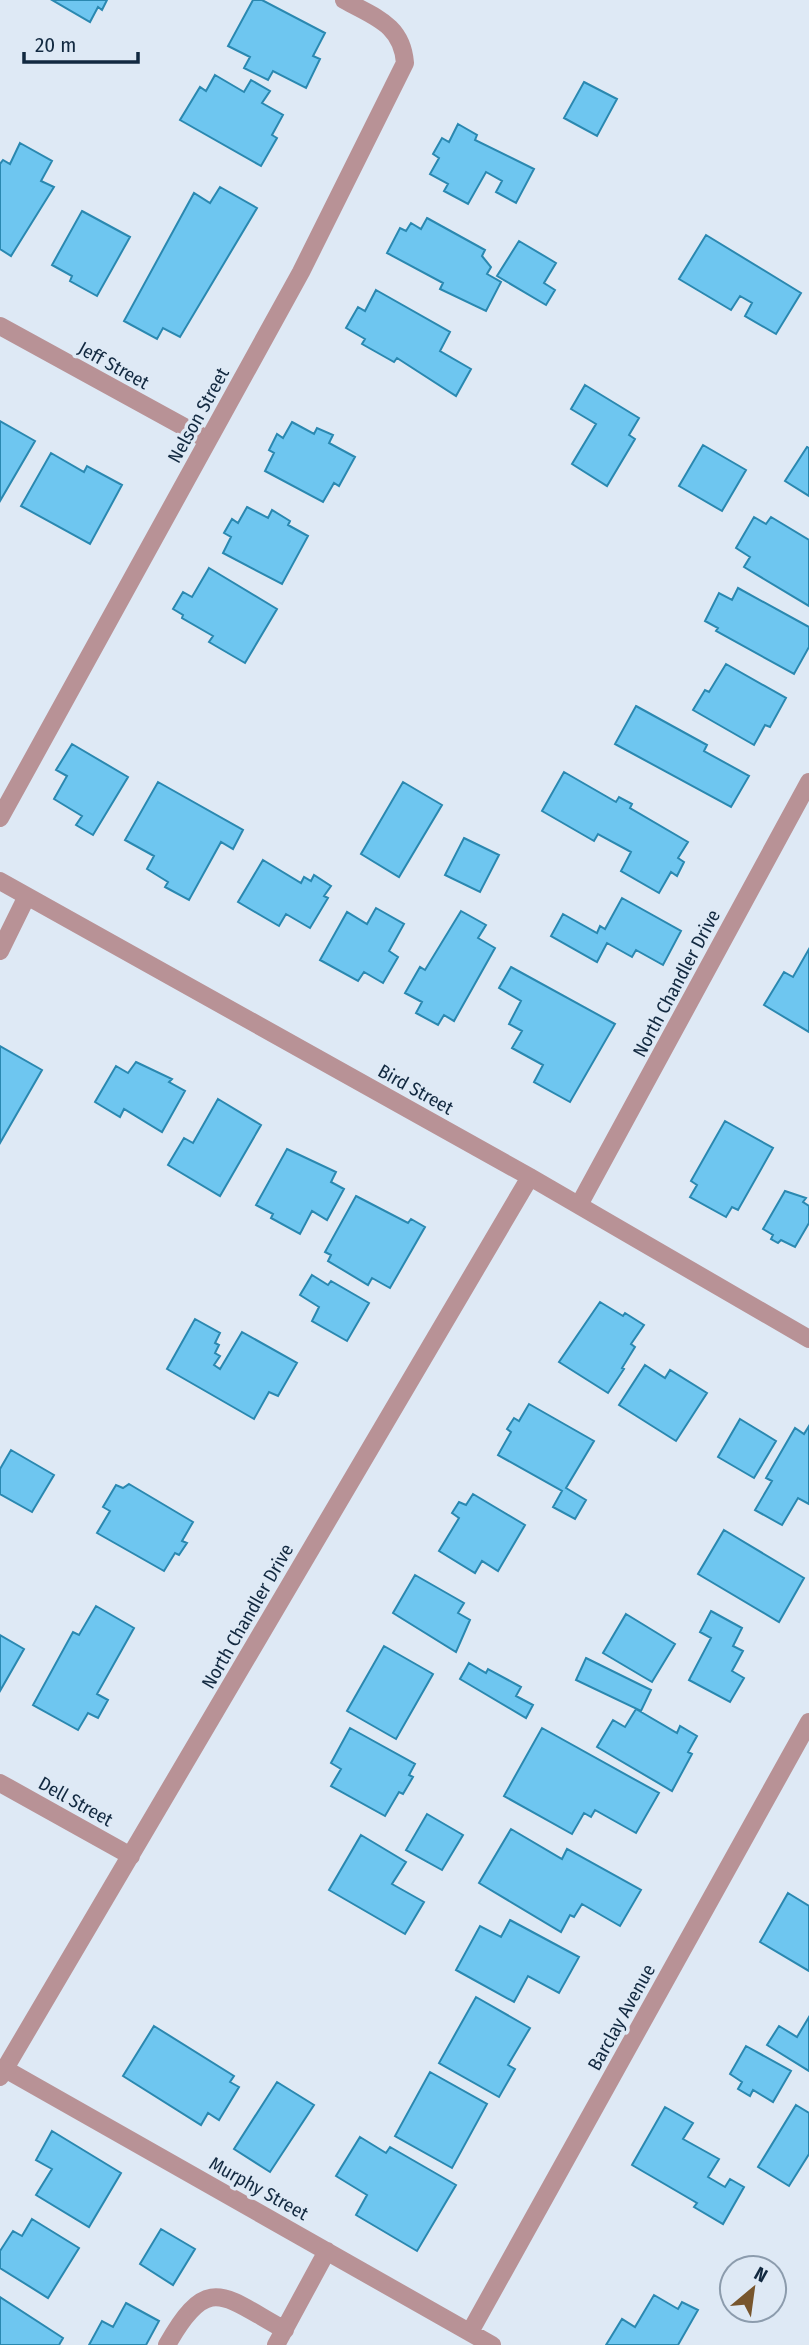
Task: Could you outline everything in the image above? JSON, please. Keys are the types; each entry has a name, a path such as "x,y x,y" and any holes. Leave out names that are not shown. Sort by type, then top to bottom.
{"street":[{"name":"Nelson Street","path":"0,818 301,272 405,63 403,43 391,27 344,0"},
{"name":"Jeff Street","path":"0,326 208,440"},
{"name":"North Chandler Drive","path":"579,1205 809,782"},
{"name":"Bird Street","path":"0,881 530,1177 809,1339"},
{"path":"0,951 27,896"},
{"name":"North Chandler Drive","path":"2,2073 530,1177"},
{"name":"Barclay Avenue","path":"470,2332 809,1722"},
{"name":"Dell Street","path":"0,1783 131,1856"},
{"name":"Murphy Street","path":"2,2073 327,2251 492,2345"},
{"path":"167,2345 185,2313 202,2299 223,2297 280,2338 327,2251"}],"building":[{"path":"52,0 107,0 102,10 98,7 90,22"},
{"path":"253,0 262,0 325,33 313,56 320,59 306,88 273,71 268,80 244,68 250,57 228,46"},
{"path":"215,75 244,92 251,80 270,91 262,103 283,115 272,135 277,138 261,166 180,120 200,87 206,91"},
{"path":"584,82 617,99 597,136 564,118"},
{"path":"458,124 477,135 475,140 534,169 516,203 496,192 502,181 486,172 468,204 444,191 448,184 430,174 439,158 433,154 442,138 449,142"},
{"path":"20,143 52,161 41,181 54,187 11,256 0,249 0,164 3,160 10,164"},
{"path":"220,187 257,208 180,337 163,328 157,339 124,321 194,193 210,203"},
{"path":"82,211 130,237 97,296 70,281 72,276 52,265"},
{"path":"427,218 485,250 482,256 491,267 487,274 501,282 486,311 440,289 443,283 387,253 400,228 406,231 411,223 421,229"},
{"path":"706,235 801,293 776,334 745,316 752,303 740,296 731,310 679,279"},
{"path":"519,241 556,263 544,283 555,290 546,305 497,276"},
{"path":"376,290 450,332 440,351 471,369 456,396 397,358 394,362 362,344 365,339 346,328 358,307 365,311"},
{"path":"585,385 639,418 629,435 635,439 607,486 572,464 596,424 571,409"},
{"path":"0,421 35,441 0,501"},
{"path":"292,422 314,434 317,428 333,435 329,443 355,457 339,486 334,483 323,502 265,471 274,453 269,450 277,434 283,438"},
{"path":"703,445 746,470 722,511 679,486"},
{"path":"807,447 809,448 809,496 785,481"},
{"path":"51,453 84,472 87,466 122,485 90,544 21,506"},
{"path":"247,507 268,518 272,510 290,521 288,525 308,536 282,584 223,553 231,537 224,533 232,519 238,523"},
{"path":"754,517 766,524 771,517 809,540 809,606 744,567 750,557 736,548"},
{"path":"209,568 277,609 245,663 209,642 213,636 182,618 183,615 173,609 183,592 192,597"},
{"path":"738,588 809,627 809,647 794,674 716,631 718,628 705,621 719,593 732,600"},
{"path":"726,664 786,698 770,727 765,725 754,745 693,710 705,690 709,692"},
{"path":"636,706 707,745 704,751 749,776 731,807 615,744"},
{"path":"72,744 128,777 93,835 76,825 82,816 54,799 67,776 56,770"},
{"path":"564,772 616,802 619,797 632,804 630,808 688,842 678,858 684,862 677,876 671,872 659,893 621,871 631,852 598,834 594,841 542,811"},
{"path":"158,782 243,830 233,849 221,842 189,900 165,887 168,882 147,869 154,856 125,840"},
{"path":"403,782 442,805 399,877 361,854"},
{"path":"464,838 499,855 480,892 445,875"},
{"path":"263,860 301,883 304,877 311,881 314,875 331,886 324,896 328,898 310,928 286,914 279,926 238,902"},
{"path":"622,898 681,931 663,965 636,950 632,957 607,943 597,962 551,936 563,914 597,933 600,926 605,929"},
{"path":"376,908 404,924 389,951 398,957 383,983 364,972 358,981 320,960 347,912 367,924"},
{"path":"461,911 486,925 478,938 495,948 454,1021 444,1015 438,1025 416,1013 422,1002 405,993 420,967 425,970"},
{"path":"809,949 809,1032 764,1005 784,972 793,977"},
{"path":"511,967 615,1024 570,1102 534,1082 543,1065 512,1048 522,1031 509,1024 521,1001 499,988"},
{"path":"0,1046 42,1070 0,1143"},
{"path":"136,1062 172,1079 169,1082 185,1091 162,1132 124,1109 120,1117 95,1102 116,1066 128,1073"},
{"path":"218,1099 261,1125 220,1196 168,1165 184,1138 193,1143"},
{"path":"725,1121 773,1148 738,1210 732,1207 726,1217 690,1197 697,1185 691,1181"},
{"path":"287,1149 336,1172 331,1182 344,1189 327,1220 312,1211 300,1234 271,1218 273,1214 256,1205"},
{"path":"785,1191 806,1198 803,1202 809,1206 809,1223 795,1247 781,1240 778,1243 771,1239 773,1235 763,1229"},
{"path":"356,1196 408,1223 411,1219 425,1227 390,1288 372,1278 368,1285 328,1261 331,1255 325,1252"},
{"path":"312,1275 328,1285 331,1281 369,1303 347,1341 312,1321 319,1307 300,1295"},
{"path":"600,1302 644,1325 631,1344 635,1347 622,1368 624,1369 608,1393 559,1362"},
{"path":"195,1319 220,1333 215,1343 219,1345 215,1353 220,1356 214,1365 220,1369 242,1332 297,1363 278,1396 269,1392 254,1419 167,1369"},
{"path":"645,1365 665,1378 670,1370 707,1393 676,1441 619,1405"},
{"path":"529,1404 594,1441 566,1488 586,1500 575,1519 553,1507 562,1491 498,1455 511,1432 507,1429 514,1418 519,1421"},
{"path":"740,1419 776,1441 754,1478 718,1457"},
{"path":"809,1426 809,1504 798,1498 782,1525 755,1510 772,1481 766,1478 795,1428 804,1434"},
{"path":"11,1450 54,1475 32,1512 0,1494 0,1469"},
{"path":"129,1484 193,1522 182,1541 187,1543 179,1555 175,1553 164,1571 97,1533 110,1511 103,1507 116,1485 123,1488"},
{"path":"473,1494 525,1525 498,1571 482,1561 475,1573 439,1551 459,1518 452,1513 459,1502 466,1505"},
{"path":"724,1530 804,1578 779,1622 698,1574"},
{"path":"415,1575 464,1603 458,1613 470,1620 456,1652 393,1613"},
{"path":"96,1606 134,1628 97,1694 108,1700 98,1718 88,1713 78,1730 33,1705 73,1632 79,1635"},
{"path":"711,1611 742,1628 733,1646 743,1651 732,1671 744,1678 730,1702 689,1680 711,1638 700,1632"},
{"path":"626,1614 675,1644 652,1682 603,1653"},
{"path":"0,1635 24,1649 0,1691"},
{"path":"384,1646 433,1674 396,1739 347,1711"},
{"path":"586,1658 651,1690 641,1711 576,1680"},
{"path":"469,1663 486,1673 488,1669 521,1687 516,1696 533,1705 526,1718 460,1679"},
{"path":"636,1709 677,1733 680,1726 697,1736 688,1752 692,1754 672,1791 597,1747 613,1720 625,1727"},
{"path":"350,1728 415,1764 409,1775 413,1777 403,1794 399,1792 385,1816 331,1786 341,1769 331,1763"},
{"path":"542,1728 659,1793 636,1833 595,1810 591,1817 584,1813 572,1834 504,1796"},
{"path":"427,1814 463,1835 442,1870 406,1850"},
{"path":"511,1829 562,1859 567,1849 641,1890 620,1926 582,1904 574,1917 570,1915 561,1932 479,1883"},
{"path":"361,1835 406,1862 392,1884 424,1902 405,1934 329,1890"},
{"path":"788,1893 809,1906 809,1971 760,1942"},
{"path":"510,1920 579,1957 559,1993 528,1976 514,2002 456,1970 480,1926 501,1937"},
{"path":"476,1997 530,2028 508,2065 515,2069 499,2097 439,2063"},
{"path":"809,2017 809,2071 767,2045 779,2026 797,2037"},
{"path":"154,2026 234,2076 230,2082 239,2087 219,2120 208,2113 201,2125 123,2076"},
{"path":"746,2046 791,2071 773,2102 753,2090 750,2096 738,2089 742,2082 730,2074"},
{"path":"430,2072 487,2104 452,2168 395,2136"},
{"path":"277,2082 314,2105 270,2172 234,2149"},
{"path":"796,2105 809,2113 809,2154 789,2186 758,2167"},
{"path":"665,2107 693,2123 683,2139 719,2159 708,2177 725,2187 730,2179 744,2187 723,2224 694,2207 697,2203 632,2165"},
{"path":"52,2131 121,2173 89,2227 36,2195 52,2169 36,2160"},
{"path":"360,2137 386,2153 390,2147 456,2185 417,2251 356,2215 367,2195 336,2176"},
{"path":"32,2219 79,2248 48,2298 0,2268 0,2251 13,2231 22,2236"},
{"path":"161,2229 195,2249 173,2285 140,2264"},
{"path":"654,2295 678,2309 682,2302 698,2310 678,2345 606,2345 622,2319 635,2327"},
{"path":"0,2297 63,2338 59,2345 0,2345"},
{"path":"126,2303 159,2321 146,2345 89,2345 102,2321 113,2327"}]}
